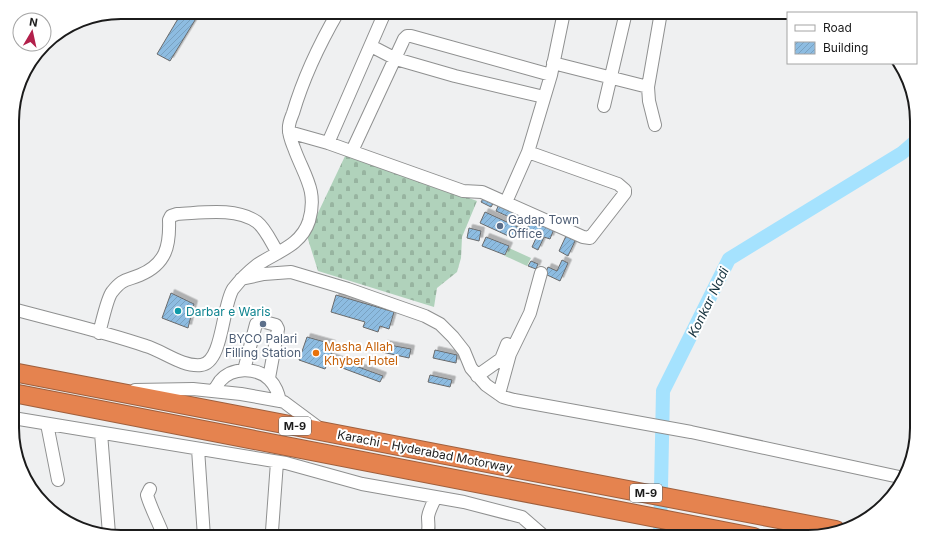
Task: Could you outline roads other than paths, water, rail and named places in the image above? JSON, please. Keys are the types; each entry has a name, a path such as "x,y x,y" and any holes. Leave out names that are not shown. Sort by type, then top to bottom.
{"highway":[{"name":"Karachi - Hyderabad Motorway","path":"19,373 827,528"},
{"name":"Karachi - Hyderabad Motorway","path":"19,394 721,530"}],"street":[{"path":"19,311 147,346 188,363 202,365 211,360 218,346 232,291 241,279 257,265 301,237 308,222 313,199 308,179 300,165 289,132 289,126 297,99 334,19"},
{"path":"328,143 382,19"},
{"path":"506,202 528,152 552,69 563,19"},
{"path":"604,106 624,19"},
{"path":"655,126 648,101 648,87 660,19"},
{"path":"352,151 404,39 408,36 552,69 610,78 648,87"},
{"path":"371,46 396,59 454,76 544,98"},
{"path":"289,132 352,151 464,191 482,192 583,237 590,238 595,234 625,193 625,190 618,184 528,152"},
{"path":"99,333 111,293 123,280 140,275 152,268 164,257 168,246 169,220 171,216 177,214 222,212 242,215 257,223 265,231 278,253"},
{"path":"241,279 264,274 291,272 348,289 425,316 440,324 453,336 464,351 471,368 486,385 499,394 514,400 691,432 897,477"},
{"path":"477,376 501,359 528,296 541,273 533,313 510,354 499,394"},
{"path":"244,370 256,324 261,321 276,325 278,329 269,378"},
{"path":"213,391 221,380 231,373 244,370 257,372 269,378 277,389 280,402"},
{"path":"108,390 193,389 241,394 284,402 323,431"},
{"path":"19,419 277,462 362,484 464,502 522,517 537,530"},
{"path":"46,424 58,480"},
{"path":"100,433 109,529"},
{"path":"198,449 204,530"},
{"path":"272,530 277,462"},
{"path":"150,489 147,494 150,507 157,518 161,530"},
{"path":"429,530 428,515 436,497"}],"waterway":[{"name":"Konkar Nadi","path":"660,530 663,391 729,259 902,153 910,146"}],"place":[{"name":"Gadap Town Office","path":"500,226"},
{"name":"Darbar e Waris","path":"178,311"},
{"name":"BYCO Palari Filling Station","path":"263,324"},
{"name":"Masha Allah Khyber Hotel","path":"316,353"}]}
